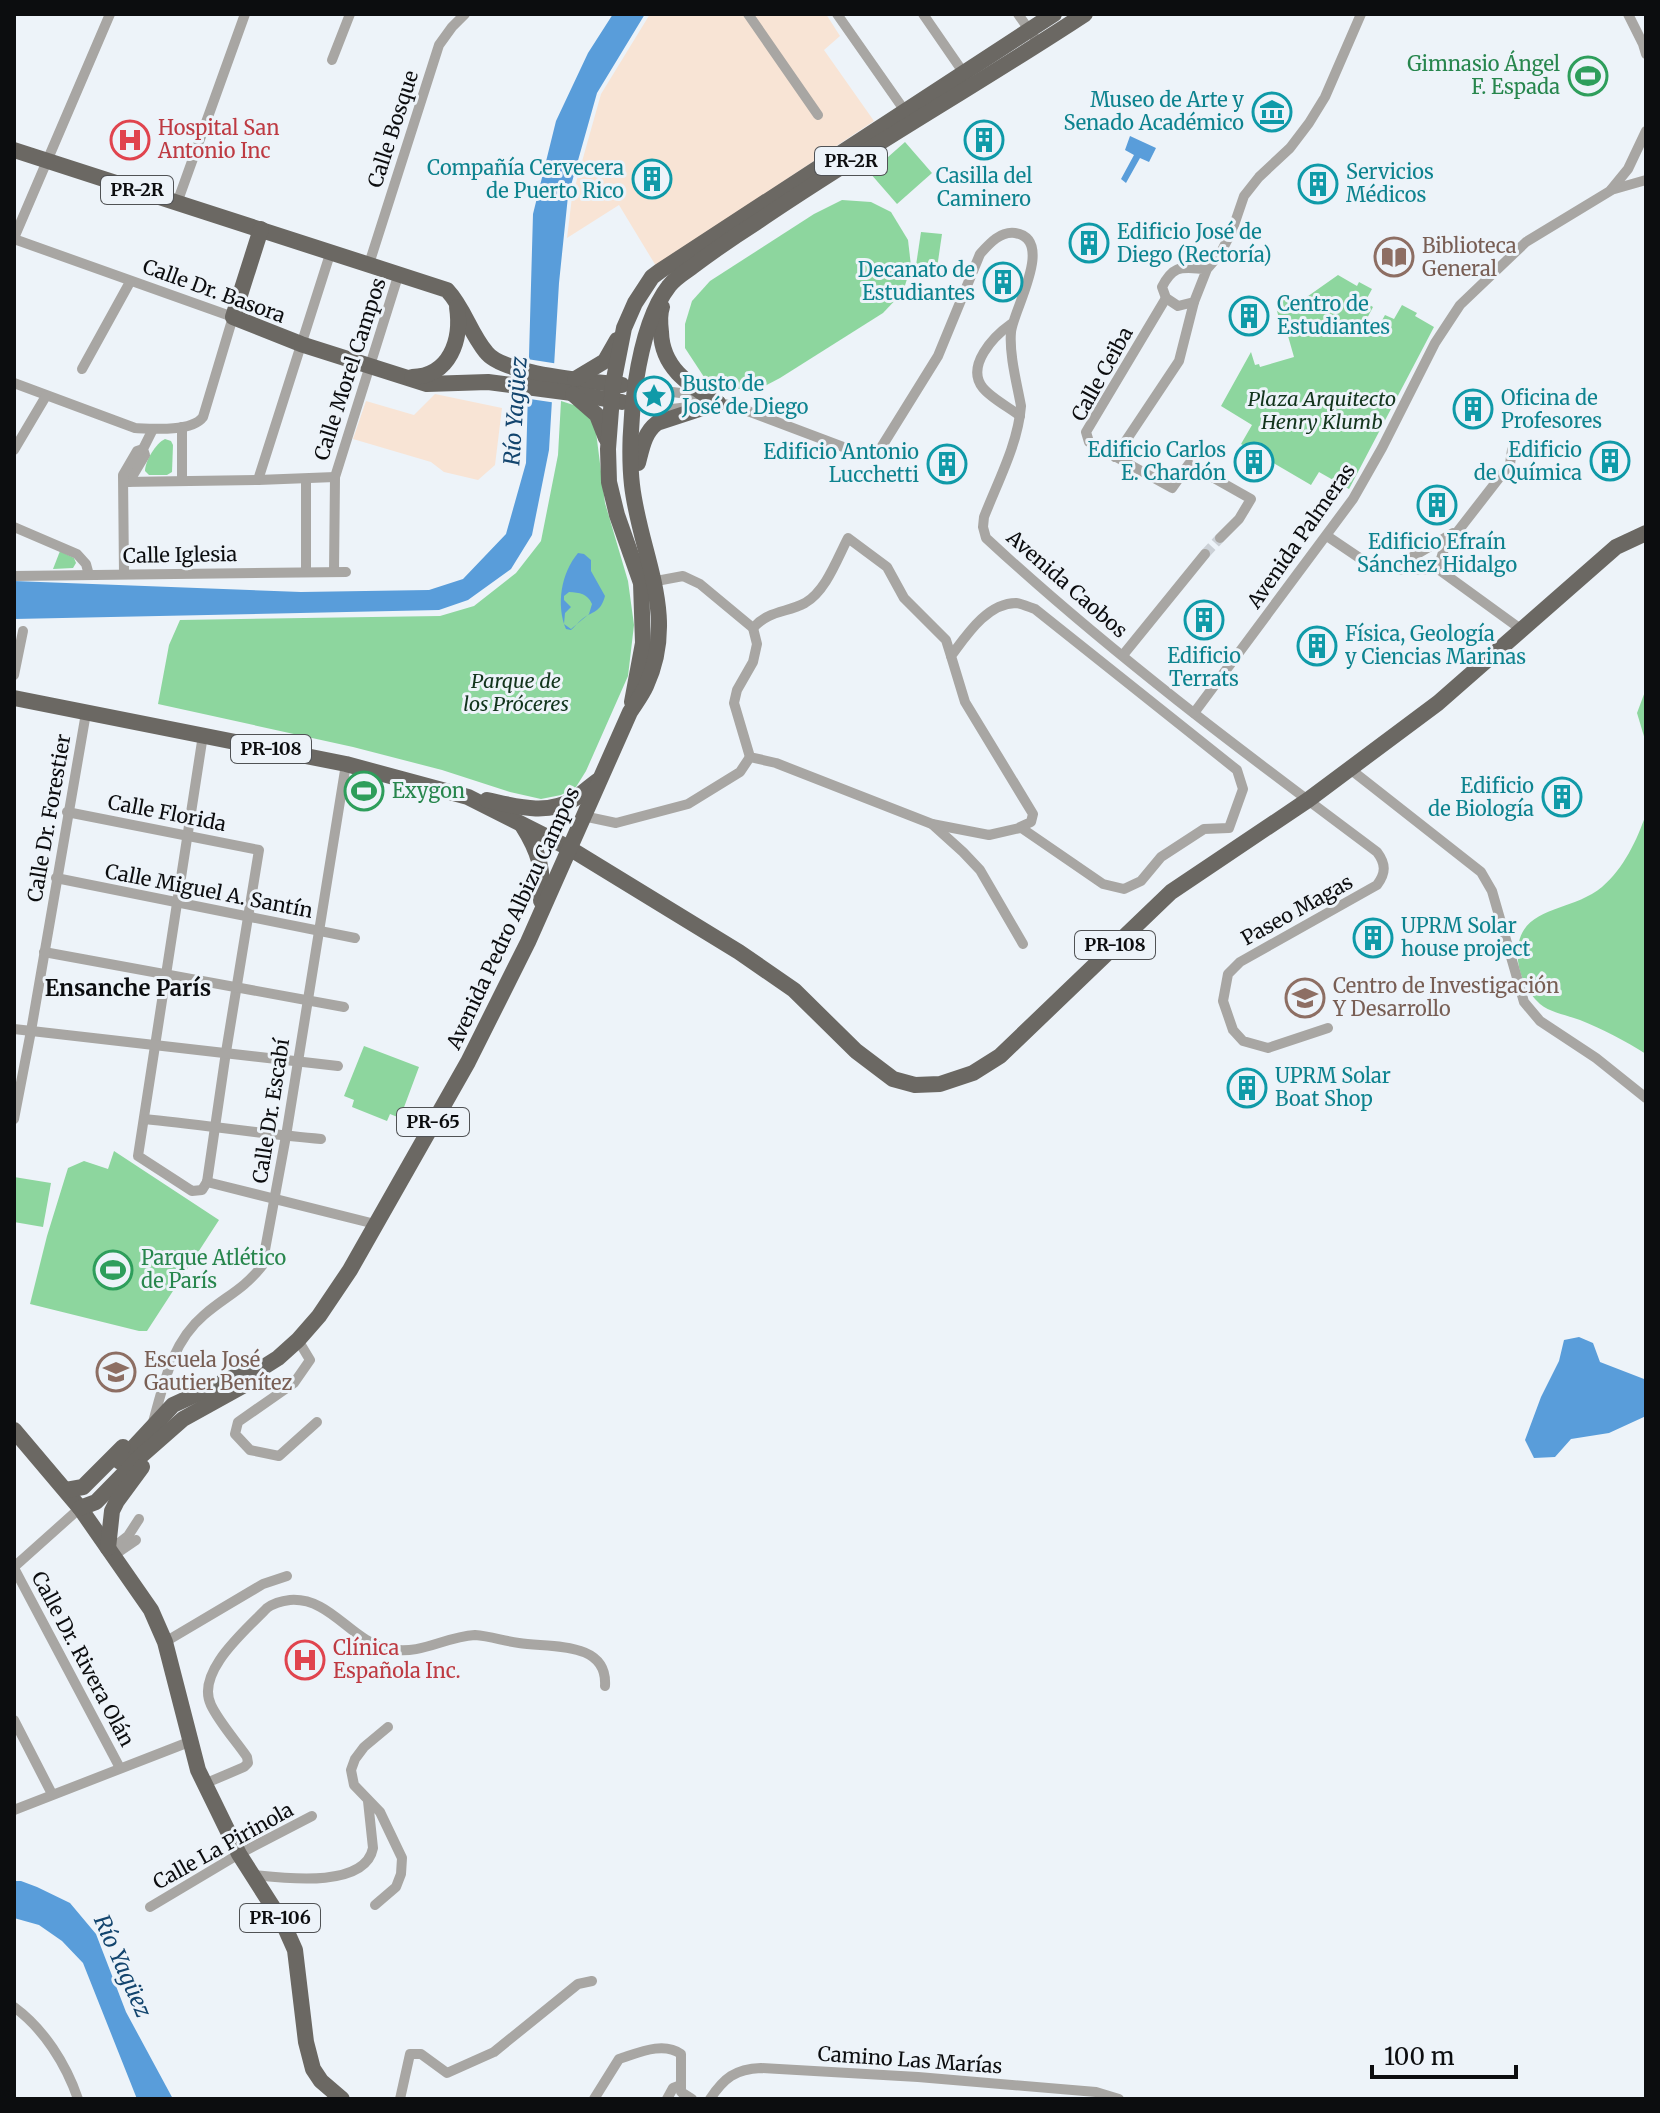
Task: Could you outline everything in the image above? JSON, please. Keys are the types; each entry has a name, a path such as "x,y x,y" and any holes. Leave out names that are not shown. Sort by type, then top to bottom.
{"main road":[{"name":"PR-2R","path":"612,392 624,328 652,277 1034,38 1054,14"},
{"name":"PR-2R","path":"635,387 654,308 671,283 908,116 963,72 1085,14"},
{"name":"PR-2R","path":"14,150 399,273 447,290 456,299"},
{"path":"233,317 261,229"},
{"path":"671,283 660,314 661,339 669,364 684,381 718,403"},
{"path":"402,377 426,376 448,358 458,334 456,299"},
{"path":"456,299 488,356 520,377 612,392 633,404"},
{"name":"Calle Dr. Basora","path":"233,317 301,344 427,384 488,382 520,377"},
{"path":"573,386 605,361 624,328"},
{"path":"573,386 597,415 605,431 608,449"},
{"path":"612,392 635,387"},
{"name":"Avenida Pedro Albizu Campos","path":"635,387 632,486 648,583"},
{"name":"Avenida Pedro Albizu Campos","path":"85,1501 96,1502 152,1445 183,1419 248,1383 259,1370 298,1340 319,1316 350,1270 468,1062 540,917 630,712 646,687 660,636 659,605 614,504 609,482 612,392"},
{"path":"632,486 643,442 651,427 718,403"},
{"name":"PR-108","path":"14,698 346,764 468,797 569,848 739,952 794,990 856,1051 893,1079 915,1085 940,1084 973,1073 1000,1056 1171,892 1308,800 1438,703 1616,547 1646,533"},
{"path":"468,797 525,808 549,809 572,801 600,779"},
{"path":"521,824 535,846 541,863 540,917"},
{"name":"Avenida Pedro Albizu Campos","path":"85,1501 173,1405 247,1371 259,1370"},
{"path":"66,1490 83,1487 141,1428 153,1425"},
{"name":"PR-106","path":"14,1430 66,1490 85,1501 111,1551 151,1610 165,1642 189,1742 204,1784 239,1854 283,1923 295,1950 306,2042 313,2069 321,2081 342,2099"},
{"path":"111,1551 112,1511 141,1469 152,1445"}],"street":[{"path":"14,238 110,14"},
{"path":"177,203 245,14"},
{"path":"332,60 350,14"},
{"name":"Calle Bosque","path":"369,264 439,45 465,14"},
{"path":"748,14 818,115"},
{"path":"837,14 908,116"},
{"path":"923,14 963,72"},
{"path":"1018,14 1034,38"},
{"path":"1115,457 1179,361 1194,302 1207,269 1220,254 1232,231 1244,196 1290,148 1309,123 1339,66 1361,14"},
{"path":"1628,14 1646,54"},
{"name":"Avenida Palmeras","path":"1194,713 1353,499 1435,343 1460,305 1526,242 1610,191 1628,169 1646,131"},
{"path":"1610,191 1646,180"},
{"name":"Avenida Caobos","path":"635,387 680,393 737,407 867,456 879,451 938,356 980,254 991,241 1005,234 1016,233 1026,237 1033,249 1032,270 1011,324 1010,338 1020,416 984,517 986,538 1060,604 1194,713 1308,800"},
{"name":"Calle Dr. Basora","path":"14,238 233,317"},
{"path":"258,480 331,251"},
{"path":"1194,302 1178,306 1166,298 1162,287 1169,274 1180,268 1207,269"},
{"name":"Calle Morel Campos","path":"334,572 335,477 399,273"},
{"path":"82,369 130,282"},
{"name":"Calle Ceiba","path":"1166,298 1086,432 1089,442 1172,488 1189,464 1251,499 1239,519 1220,538"},
{"path":"14,383 135,428 195,425 203,417 233,317"},
{"path":"1011,324 997,334 985,349 978,376 983,388 1020,416"},
{"path":"14,450 46,396"},
{"name":"Avenida Caobos","path":"633,404 663,410 718,403"},
{"path":"182,427 182,481"},
{"path":"124,573 126,482 145,455 143,449 153,429"},
{"path":"1438,569 1444,549 1510,464 1512,450"},
{"path":"126,482 335,477"},
{"name":"Calle Morel Campos","path":"306,479 306,572"},
{"path":"14,527 77,554 86,564 89,575"},
{"path":"1395,567 1458,530"},
{"path":"1327,536 1367,563 1401,570 1438,569 1522,630"},
{"path":"750,757 776,763 932,824 989,835 1031,822 1033,814 965,702 946,640 904,598 887,567 848,538 821,588 814,595 806,602 761,619 753,628"},
{"path":"1123,655 1205,554"},
{"name":"Calle Iglesia","path":"14,576 346,572"},
{"path":"648,583 683,576 700,584 753,628 757,644 753,662 737,690 734,703 750,757"},
{"path":"951,656 969,631 995,608 1015,603 1035,609 1237,770 1243,789 1229,828 1204,829 1161,857 1141,881 1124,889 1103,884 1020,827"},
{"path":"14,675 23,631"},
{"name":"Calle Dr. Forestier","path":"14,1119 86,713"},
{"path":"203,735 138,1156 192,1191 202,1190 207,1182 248,916"},
{"path":"583,816 616,823 688,804 740,772 750,757"},
{"name":"Calle Dr. Escabí","path":"153,1425 174,1354 187,1333 203,1315 249,1283 262,1266 346,764"},
{"path":"1350,769 1481,872 1492,891 1524,1002 1540,1021 1596,1058 1646,1098"},
{"name":"Paseo Magas","path":"1308,800 1377,852 1385,867 1383,876 1377,885 1366,892 1240,962 1228,974 1223,1001 1233,1030 1243,1041 1268,1048 1328,1028"},
{"name":"Calle Florida","path":"67,812 259,850 248,916"},
{"path":"932,824 980,870 1023,944"},
{"name":"Calle Miguel A. Santín","path":"56,878 355,938"},
{"path":"44,952 344,1007"},
{"path":"14,1029 338,1066"},
{"path":"144,1119 321,1139"},
{"path":"207,1182 375,1224"},
{"path":"298,1340 310,1360 294,1383 238,1422 235,1434 250,1450 279,1456 317,1422"},
{"path":"14,1567 85,1501"},
{"path":"111,1551 128,1536 139,1519"},
{"path":"111,1551 136,1540"},
{"name":"Calle Dr. Rivera Olán","path":"14,1567 120,1768"},
{"path":"165,1642 263,1584 287,1576"},
{"path":"204,1784 248,1763 211,1705 208,1690 216,1665 272,1604 302,1600 315,1603 361,1637 385,1648 421,1650 475,1635 522,1644 577,1649 593,1657 602,1668 605,1686"},
{"path":"14,1720 52,1794"},
{"path":"375,1905 396,1887 403,1862 380,1812 354,1785 351,1774 352,1765 364,1747 388,1727"},
{"path":"14,1810 189,1742"},
{"path":"254,1875 293,1879 338,1877 364,1864 373,1848 368,1801"},
{"name":"Calle La Pirinola","path":"150,1907 239,1854 312,1816"},
{"path":"400,2099 410,2054 421,2054 447,2073 494,2052 578,1984 592,1981"},
{"path":"14,2007 49,2044 78,2099"},
{"path":"594,2099 619,2059 659,2048 672,2049 681,2054 681,2092 692,2099"},
{"name":"Camino Las Marías","path":"710,2099 719,2085 737,2072 761,2068 1096,2092 1119,2099"},
{"path":"667,2099 673,2088 681,2085"}],"shaded area":[{"path":"650,14 826,14 840,36 824,50 874,121 656,266 619,205 567,238 572,197 601,94"},
{"path":"435,394 502,408 495,465 478,480 444,472 431,462 353,439 366,401 414,415"}],"green space":[{"path":"905,142 932,173 897,204 870,173"},
{"path":"842,200 871,202 891,212 908,240 911,266 903,292 883,313 759,389 733,389 704,377 685,348 685,324 692,301 710,281 814,214"},
{"path":"921,232 942,234 936,275 915,272"},
{"name":"Plaza Arquitecto Henry Klumb","path":"1338,275 1357,286 1359,282 1372,289 1365,302 1373,307 1364,324 1376,331 1385,315 1394,319 1402,305 1434,327 1349,489 1319,472 1311,485 1241,444 1252,425 1221,406 1251,352 1255,365 1259,364 1260,367 1294,357 1276,307 1281,298 1294,306"},
{"name":"Parque de los Próceres","path":"561,401 583,408 595,424 605,503 628,581 634,625 628,676 576,787 561,795 541,799 353,747 158,704 169,645 180,620 440,616 474,606 516,573 541,541 558,455"},
{"path":"165,439 173,445 172,472 149,475 145,467 149,458"},
{"path":"60,551 74,558 76,563 73,568 53,569"},
{"path":"1646,689 1646,743 1637,713"},
{"path":"1646,814 1646,1054 1605,1031 1544,1007 1525,985 1518,961 1524,929 1545,913 1602,887 1629,853"},
{"path":"364,1046 419,1067 400,1118 390,1114 387,1121 352,1107 354,1100 344,1096"},
{"name":"Parque Atlético de París","path":"114,1151 219,1220 147,1331 30,1304 68,1168 84,1161 108,1169"},
{"path":"14,1177 51,1183 43,1227 14,1222"}],"water":[{"path":"613,14 645,14 597,93 568,196 559,283 549,450 532,535 511,569 468,600 439,610 14,619 14,581 301,592 429,590 463,579 506,534 526,463 533,214 556,121 588,53"},
{"path":"1130,136 1156,148 1149,162 1140,158 1126,183 1121,179 1134,155 1125,150"},
{"path":"578,553 591,560 591,571 605,596 598,609 586,616 592,604 590,600 583,594 569,592 564,600 571,607 565,613 564,623 562,590"},
{"path":"1579,1337 1593,1343 1600,1362 1644,1379 1646,1416 1609,1433 1571,1439 1555,1457 1534,1458 1525,1440 1559,1361 1564,1340"},
{"path":"14,1881 37,1887 70,1903 96,1934 126,2012 173,2099 137,2099 83,1963 62,1941 39,1925 14,1918"}],"pier":[{"path":"527,359 559,364 557,403 523,398"}],"tunnel":[{"path":"1205,554 1220,538"}],"place":[{"name":"Gimnasio Ángel F. Espada","path":"1588,76"},
{"name":"Museo de Arte y Senado Académico","path":"1272,112"},
{"name":"Hospital San Antonio Inc","path":"130,140"},
{"name":"Casilla del Caminero","path":"984,140"},
{"name":"Compañía Cervecera de Puerto Rico","path":"652,179"},
{"name":"Servicios Médicos","path":"1318,184"},
{"name":"Edificio José de Diego (Rectoría)","path":"1089,243"},
{"name":"Biblioteca General","path":"1394,257"},
{"name":"Decanato de Estudiantes","path":"1003,282"},
{"name":"Centro de Estudiantes","path":"1249,316"},
{"name":"Busto de José de Diego","path":"654,396"},
{"name":"Oficina de Profesores","path":"1473,409"},
{"name":"Edificio de Química","path":"1610,461"},
{"name":"Edificio Carlos E. Chardón","path":"1254,462"},
{"name":"Edificio Antonio Lucchetti","path":"947,464"},
{"name":"Edificio Efraín Sánchez Hidalgo","path":"1437,505"},
{"name":"Edificio Terrats","path":"1204,620"},
{"name":"Física, Geología y Ciencias Marinas","path":"1317,646"},
{"name":"Exygon","path":"364,791"},
{"name":"Edificio de Biología","path":"1562,797"},
{"name":"UPRM Solar house project","path":"1373,938"},
{"name":"Centro de Investigación Y Desarrollo","path":"1305,998"},
{"name":"UPRM Solar Boat Shop","path":"1247,1088"},
{"name":"Parque Atlético de París","path":"113,1270"},
{"name":"Escuela José Gautier Benítez","path":"116,1372"},
{"name":"Clínica Española Inc.","path":"305,1660"}],"district":[{"name":"Ensanche París","path":"128,988"}],"water label":[{"name":"Río Yagüez","path":"515,411"},
{"name":"Río Yagüez","path":"123,1966"}]}
